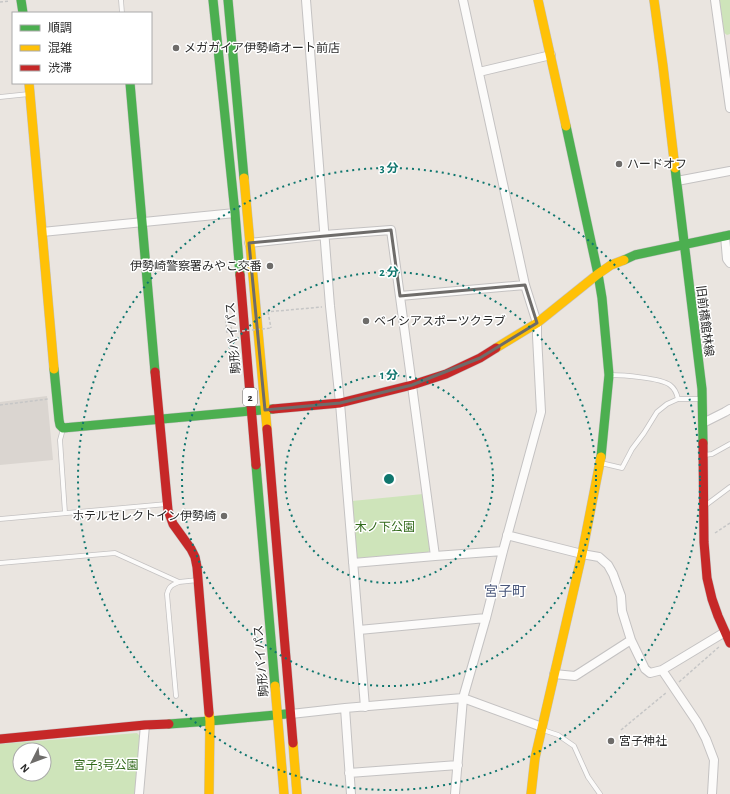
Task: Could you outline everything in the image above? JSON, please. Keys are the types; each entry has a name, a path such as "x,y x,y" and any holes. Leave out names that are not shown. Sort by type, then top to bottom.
{"street":[{"path":"21,0 22,12"},
{"name":"駒形バイパス","path":"213,0 235,213 284,794"},
{"name":"駒形バイパス","path":"228,0 265,410 297,794"},
{"path":"306,0 324,235 340,403 365,707"},
{"path":"455,794 463,698 541,412 537,336 538,323 525,285 464,0"},
{"path":"530,794 535,758 582,554 600,463 609,375 602,298 598,274 538,0"},
{"name":"旧前橋館林線","path":"654,0 701,381 705,561 709,586 718,616 730,643"},
{"path":"715,0 730,108"},
{"path":"721,41 730,39"},
{"path":"479,72 551,55"},
{"path":"29,84 59,420 60,425 63,428 340,403 412,385 446,374 480,358 538,323 611,265 635,255 727,235 727,259 730,263"},
{"path":"130,84 168,510 173,524 191,549 195,557 197,567 210,721 209,794"},
{"path":"677,181 730,170"},
{"path":"42,232 235,213"},
{"path":"249,243 390,230 435,556"},
{"path":"400,296 525,285"},
{"path":"703,423 730,409"},
{"path":"507,535 599,557 608,565 621,596 622,611 631,640 645,669 650,673 662,670 725,632"},
{"path":"353,564 503,551"},
{"path":"359,630 486,618"},
{"path":"554,674 575,676 631,640"},
{"path":"662,670 697,722 706,739 714,760 712,794"},
{"path":"0,739 463,698 542,727"},
{"path":"345,708 351,794"},
{"path":"139,794 145,725"},
{"path":"350,773 458,765"}],"lane":[{"path":"121,0 122,12"},
{"path":"0,97 30,94"},
{"path":"609,375 644,378 664,382 670,386 677,395 678,399"},
{"path":"600,463 622,468 632,449 657,412 667,404 678,399 702,399"},
{"path":"63,428 60,440 66,513"},
{"path":"703,456 712,454 730,444"},
{"path":"704,506 730,487"},
{"path":"0,519 168,504"},
{"path":"0,563 115,553 179,582"},
{"path":"176,696 167,594 168,588 179,582 198,580"},
{"path":"542,727 546,731 558,734 574,746 588,777 600,794"}],"path":[{"path":"0,2 14,0"},
{"path":"227,333 226,322 230,322 232,332 270,328 268,312 330,306"},
{"path":"0,405 49,399"},
{"path":"704,540 730,523"}],"highlighted area":[{"path":"391,230 400,296 525,285 537,323 480,358 412,385 340,403 265,410 249,243"}],"green space":[{"path":"719,0 730,0 730,34 727,35 723,32"},
{"name":"木ノ下公園","path":"423,494 430,550 428,552 356,557 352,501"},
{"name":"宮子3号公園","path":"137,733 140,736 135,794 0,794 0,744 12,743 12,782 52,782 52,742 25,742"}],"shaded area":[{"path":"47,396 53,460 0,465 0,402"}],"traffic: fast":[{"path":"21,0 23,12"},
{"path":"213,0 240,275"},
{"path":"228,0 244,178"},
{"path":"130,84 155,372"},
{"path":"566,126 602,298 609,375 601,457"},
{"path":"675,168 702,389 703,443"},
{"path":"624,260 635,255 730,235"},
{"path":"54,369 59,420 60,425 63,428 273,409"},
{"path":"256,465 275,686"},
{"path":"169,724 286,714"}],"traffic: slow":[{"path":"538,0 566,126"},
{"path":"654,0 675,168"},
{"path":"29,84 54,369"},
{"path":"244,178 267,429"},
{"path":"496,348 537,323 611,265 624,260"},
{"path":"531,794 535,758 582,554 601,457"},
{"path":"275,686 284,794"},
{"path":"209,713 209,794"},
{"path":"293,743 297,794"}],"traffic: jam":[{"path":"240,275 256,465"},
{"path":"273,409 340,403 412,385 446,374 480,358 496,348"},
{"path":"155,372 168,510 173,524 191,549 195,557 197,567 209,713"},
{"path":"267,429 293,743"},
{"path":"703,443 704,542 707,578 718,616 730,643"},
{"path":"0,739 169,724"}],"place":[{"name":"メガガイア伊勢崎オート前店","path":"176,48"},
{"name":"ハードオフ","path":"619,164"},
{"name":"伊勢崎警察署みやこ交番","path":"270,266"},
{"name":"ベイシアスポーツクラブ","path":"366,321"},
{"name":"ホテルセレクトイン伊勢崎","path":"224,516"},
{"name":"宮子神社","path":"611,741"}],"district":[{"name":"宮子町","path":"505,592"}]}
